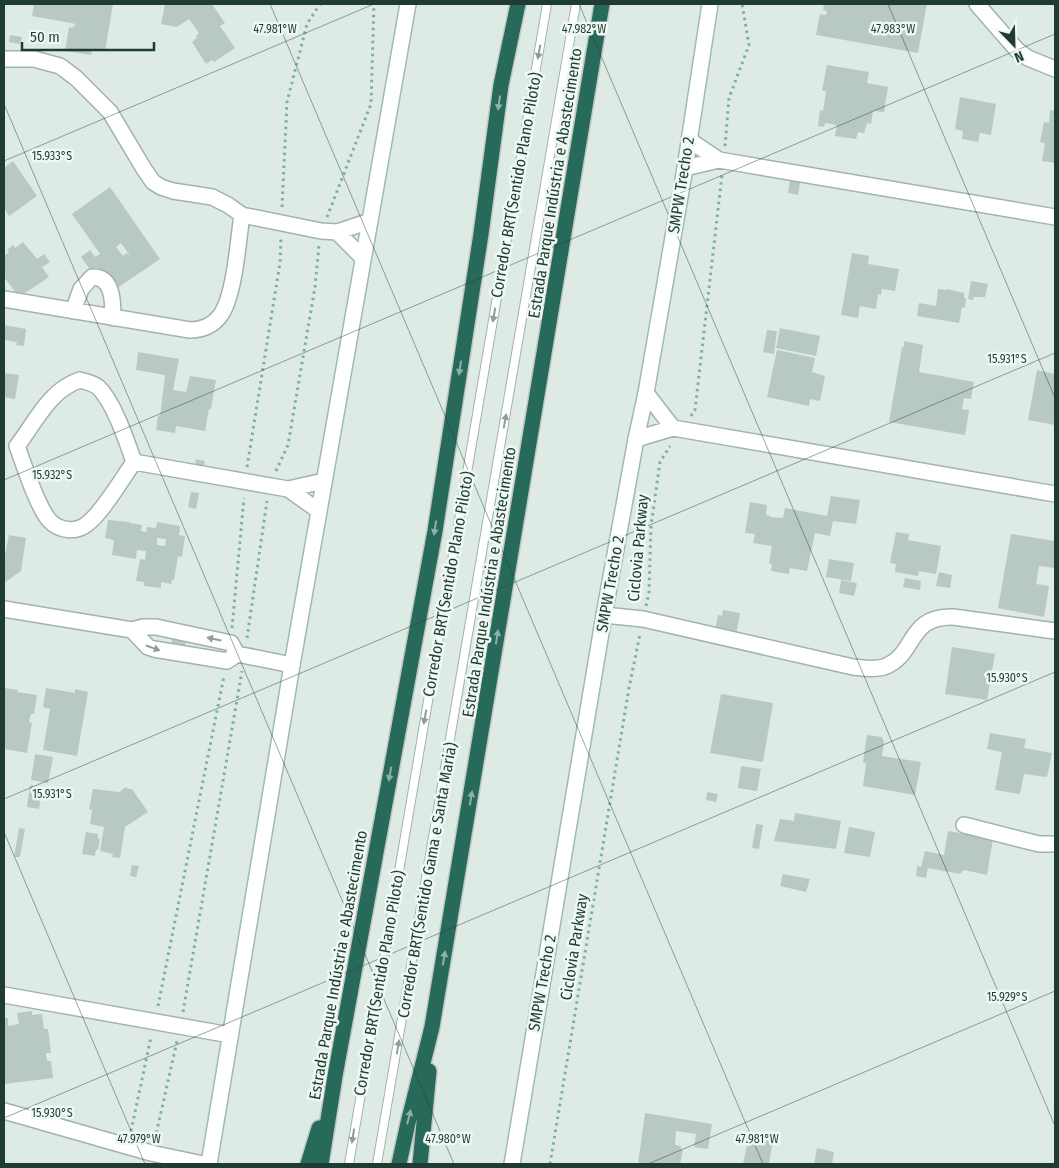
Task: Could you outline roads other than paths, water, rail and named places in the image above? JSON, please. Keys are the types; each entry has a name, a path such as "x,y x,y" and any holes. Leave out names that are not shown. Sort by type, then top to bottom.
{"highway":[{"name":"Estrada Parque Indústria e Abastecimento","path":"321,1164 335,1076 435,531 481,234 501,85 518,4"},
{"name":"Estrada Parque Indústria e Abastecimento","path":"399,1164 432,1027 602,4"},
{"path":"420,1164 432,1027"},
{"path":"308,1164 335,1076"}],"street":[{"path":"209,1164 292,665 408,4"},
{"name":"SMPW Trecho 2","path":"512,1164 604,615 646,393 685,168 710,4"},
{"path":"977,4 1017,50 1028,58 1055,69"},
{"path":"4,59 34,59 60,66 76,78 110,112 144,170 153,182 161,187 173,191 212,197 242,215 321,231 337,232 370,221"},
{"path":"689,140 722,160 1055,217"},
{"path":"685,168 722,160"},
{"path":"4,299 113,318 198,330 216,321 226,306 233,281 242,215"},
{"path":"337,232 363,258"},
{"path":"73,311 81,289 92,277 98,277 110,289 113,318"},
{"path":"80,380 98,387 107,400 123,431 134,462 100,510 87,524 74,530 63,530 50,521 41,508 10,445 54,396 67,385 80,380"},
{"path":"646,393 677,429"},
{"path":"636,439 677,429 1055,494"},
{"path":"134,462 288,489 319,511"},
{"path":"288,489 324,481"},
{"path":"4,609 132,630 143,627 156,627 235,653 292,665"},
{"path":"604,615 643,619 853,667 871,669 885,667 900,657 915,634 925,623 940,617 953,617 1055,631"},
{"path":"132,630 148,647 154,650 235,653"},
{"path":"964,825 1039,844 1055,844"},
{"path":"4,995 230,1035"},
{"path":"4,1111 151,1153 203,1164"}],"lane":[{"name":"Corredor BRT(Sentido Plano Piloto)","path":"349,1164 547,4"},
{"name":"Corredor BRT(Sentido Gama e Santa Maria)","path":"377,1164 576,4"}]}
